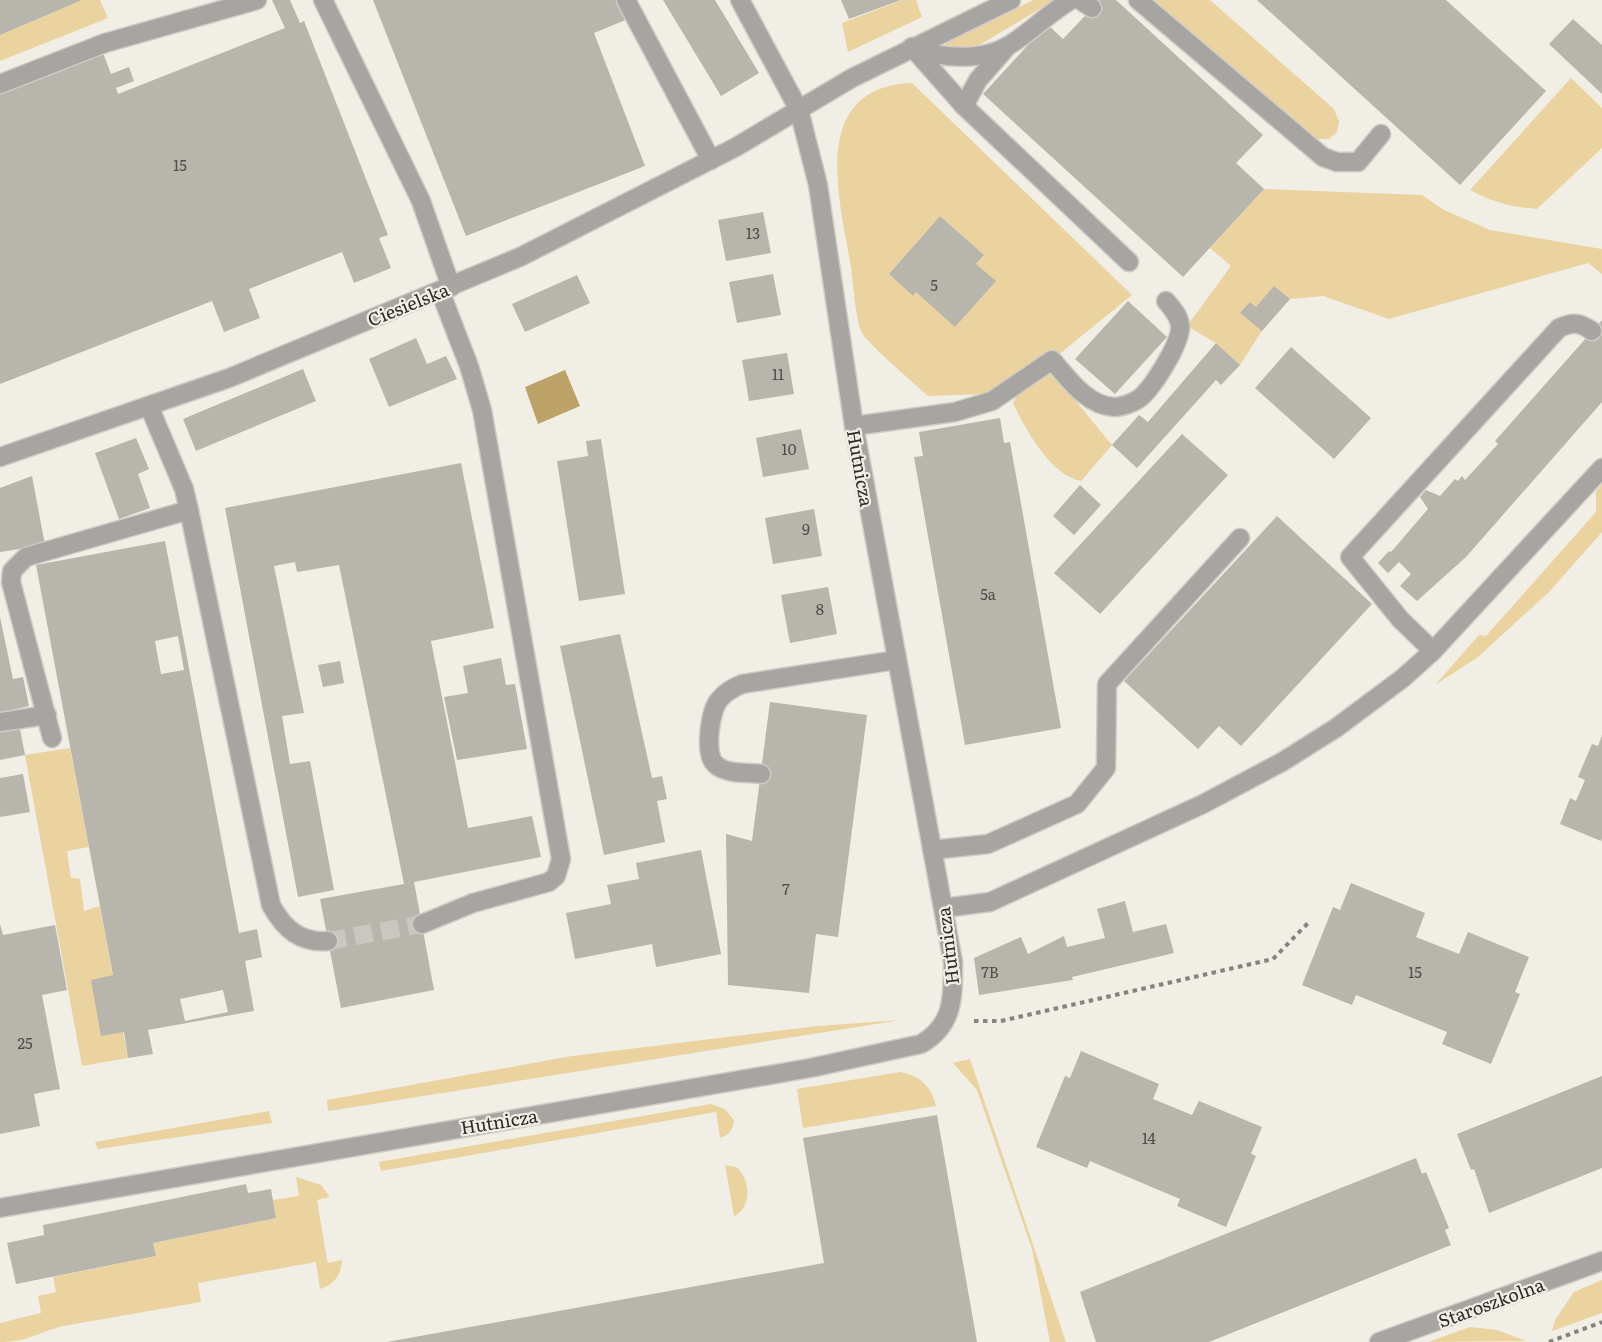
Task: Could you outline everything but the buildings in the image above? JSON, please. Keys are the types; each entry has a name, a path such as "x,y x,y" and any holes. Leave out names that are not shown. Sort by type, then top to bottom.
{"street":[{"path":"0,84 105,43 257,0"},
{"path":"323,0 420,201 470,366 484,419 561,859 556,876 549,882 473,903 422,924"},
{"path":"626,0 711,160"},
{"name":"Hutnicza","path":"0,1208 810,1068 921,1044 936,1035 945,1022 953,993 953,972 944,908 854,426 818,185 799,110 740,0"},
{"name":"Ciesielska","path":"0,457 229,378 520,257 711,160 852,78 1011,0"},
{"path":"964,106 990,64 1011,44 1071,0"},
{"path":"1138,0 1323,157 1337,162 1358,162 1381,134"},
{"path":"912,47 933,54 957,57 997,51 1011,44"},
{"path":"912,47 964,106 1129,262"},
{"path":"854,426 955,412 992,401 1052,360 1079,391 1092,400 1115,407 1132,402 1140,398 1156,379 1179,335 1178,318 1167,301"},
{"path":"1433,651 1400,619 1350,557 1559,328 1570,323 1581,324 1592,331"},
{"path":"148,406 184,489 271,905 290,931 309,941 328,941"},
{"path":"944,908 990,902 1203,804 1282,762 1336,728 1403,678 1433,651 1602,468"},
{"path":"52,738 11,582 12,572 18,562 34,554 189,510"},
{"path":"932,850 988,844 1077,804 1106,768 1107,684 1240,538"},
{"path":"761,774 727,771 716,766 711,759 712,716 718,701 728,691 742,684 896,660"},
{"path":"0,722 47,715"},
{"name":"Staroszkolna","path":"1379,1342 1602,1261"}],"path":[{"path":"945,1022 1001,1021 1273,959 1310,921"},
{"path":"1549,1342 1602,1322"}],"shaded area":[{"path":"82,0 100,0 108,18 0,61 0,35"},
{"path":"902,0 916,0 922,17 848,52 842,23"},
{"path":"1034,0 1055,0 976,47 943,48 950,39"},
{"path":"1152,0 1210,0 1334,109 1339,122 1337,132 1329,139 1310,139"},
{"path":"1571,78 1602,108 1602,148 1537,209 1502,203 1470,190"},
{"path":"912,83 1132,295 1052,360 988,394 928,396 866,338 862,333 856,309 840,206 837,177 838,149 844,124 858,103 880,89","holes":["940,216 984,255 976,264 995,281 916,292 913,296 889,274"]},
{"path":"1264,189 1422,195 1444,210 1490,230 1602,249 1602,274 1588,263 1389,319 1323,296 1290,299 1262,331 1240,365 1216,343 1187,326 1231,266 1210,248"},
{"path":"565,370 580,406 538,424 525,387"},
{"path":"1051,371 1112,445 1081,481 1070,477 1049,461 1032,438 1013,403 1019,392"},
{"path":"1602,484 1602,532 1549,592 1478,657 1435,685 1479,635 1486,636 1596,512 1596,491"},
{"path":"70,748 89,847 67,851 71,878 80,879 84,911 100,906 128,1058 82,1066 25,755"},
{"path":"901,1020 328,1111 327,1100 572,1056 818,1026"},
{"path":"970,1059 1066,1342 1050,1342 1032,1249 977,1090 953,1063"},
{"path":"900,1072 924,1083 936,1106 803,1128 797,1089"},
{"path":"711,1104 725,1109 734,1120 730,1131 720,1138 716,1112 381,1171 379,1162"},
{"path":"269,1111 272,1123 98,1149 95,1142"},
{"path":"725,1165 736,1167 741,1172 747,1186 744,1207 734,1216"},
{"path":"296,1177 321,1185 330,1197 317,1200 327,1260 328,1263 342,1260 336,1278 325,1287 320,1289 316,1262 198,1283 201,1302 63,1326 25,1339 0,1342 0,1323 41,1313 38,1296 56,1292 53,1277 156,1256 153,1243 276,1218 273,1200 299,1196"},
{"path":"1602,1280 1602,1313 1552,1331 1555,1320 1574,1292"},
{"path":"1470,1327 1497,1330 1526,1341 1428,1342"}],"tunnel":[{"path":"328,941 422,924"}]}
